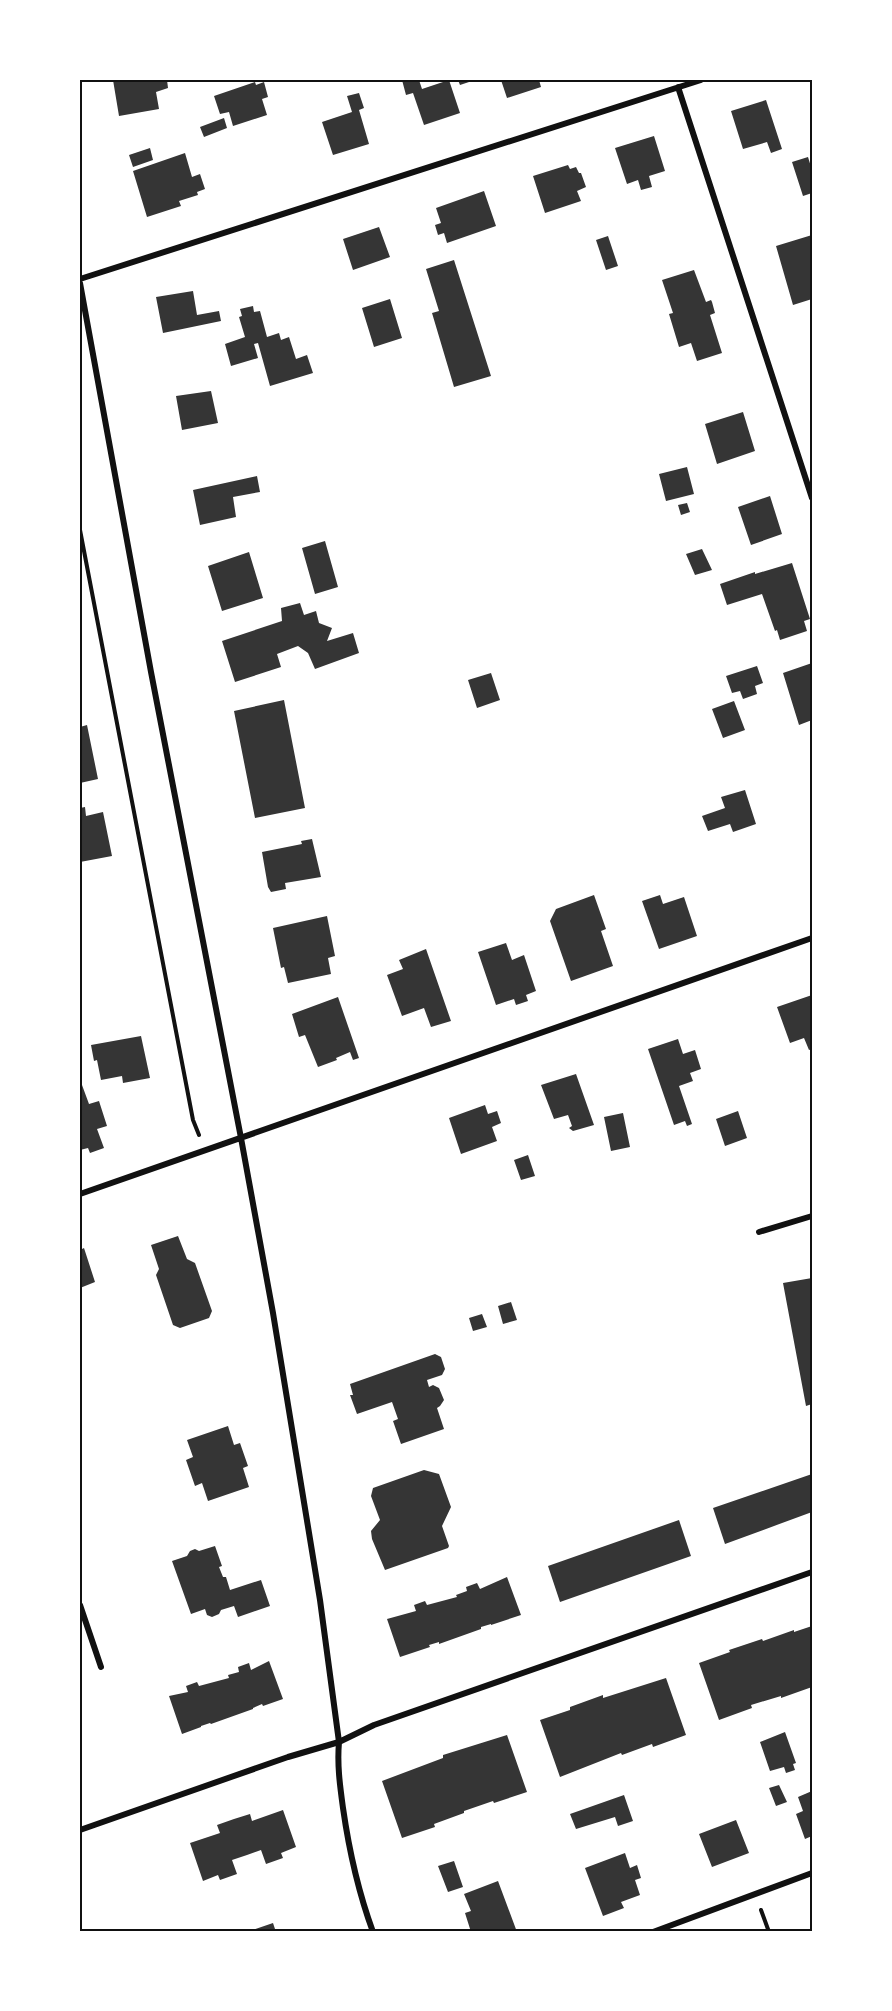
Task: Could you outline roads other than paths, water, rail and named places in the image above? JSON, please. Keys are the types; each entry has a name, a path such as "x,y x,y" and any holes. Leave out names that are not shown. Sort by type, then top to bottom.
{"street":[{"path":"373,1932 363,1905 352,1861 337,1764 339,1743 318,1589 271,1301 242,1138 151,672 80,281 701,80"},
{"path":"678,87 813,498"},
{"path":"80,1194 813,938"},
{"path":"759,1232 813,1216"},
{"path":"80,1830 288,1756 339,1743 374,1725 813,1572"},
{"path":"80,1605 101,1667"},
{"path":"652,1932 813,1874"}]}
